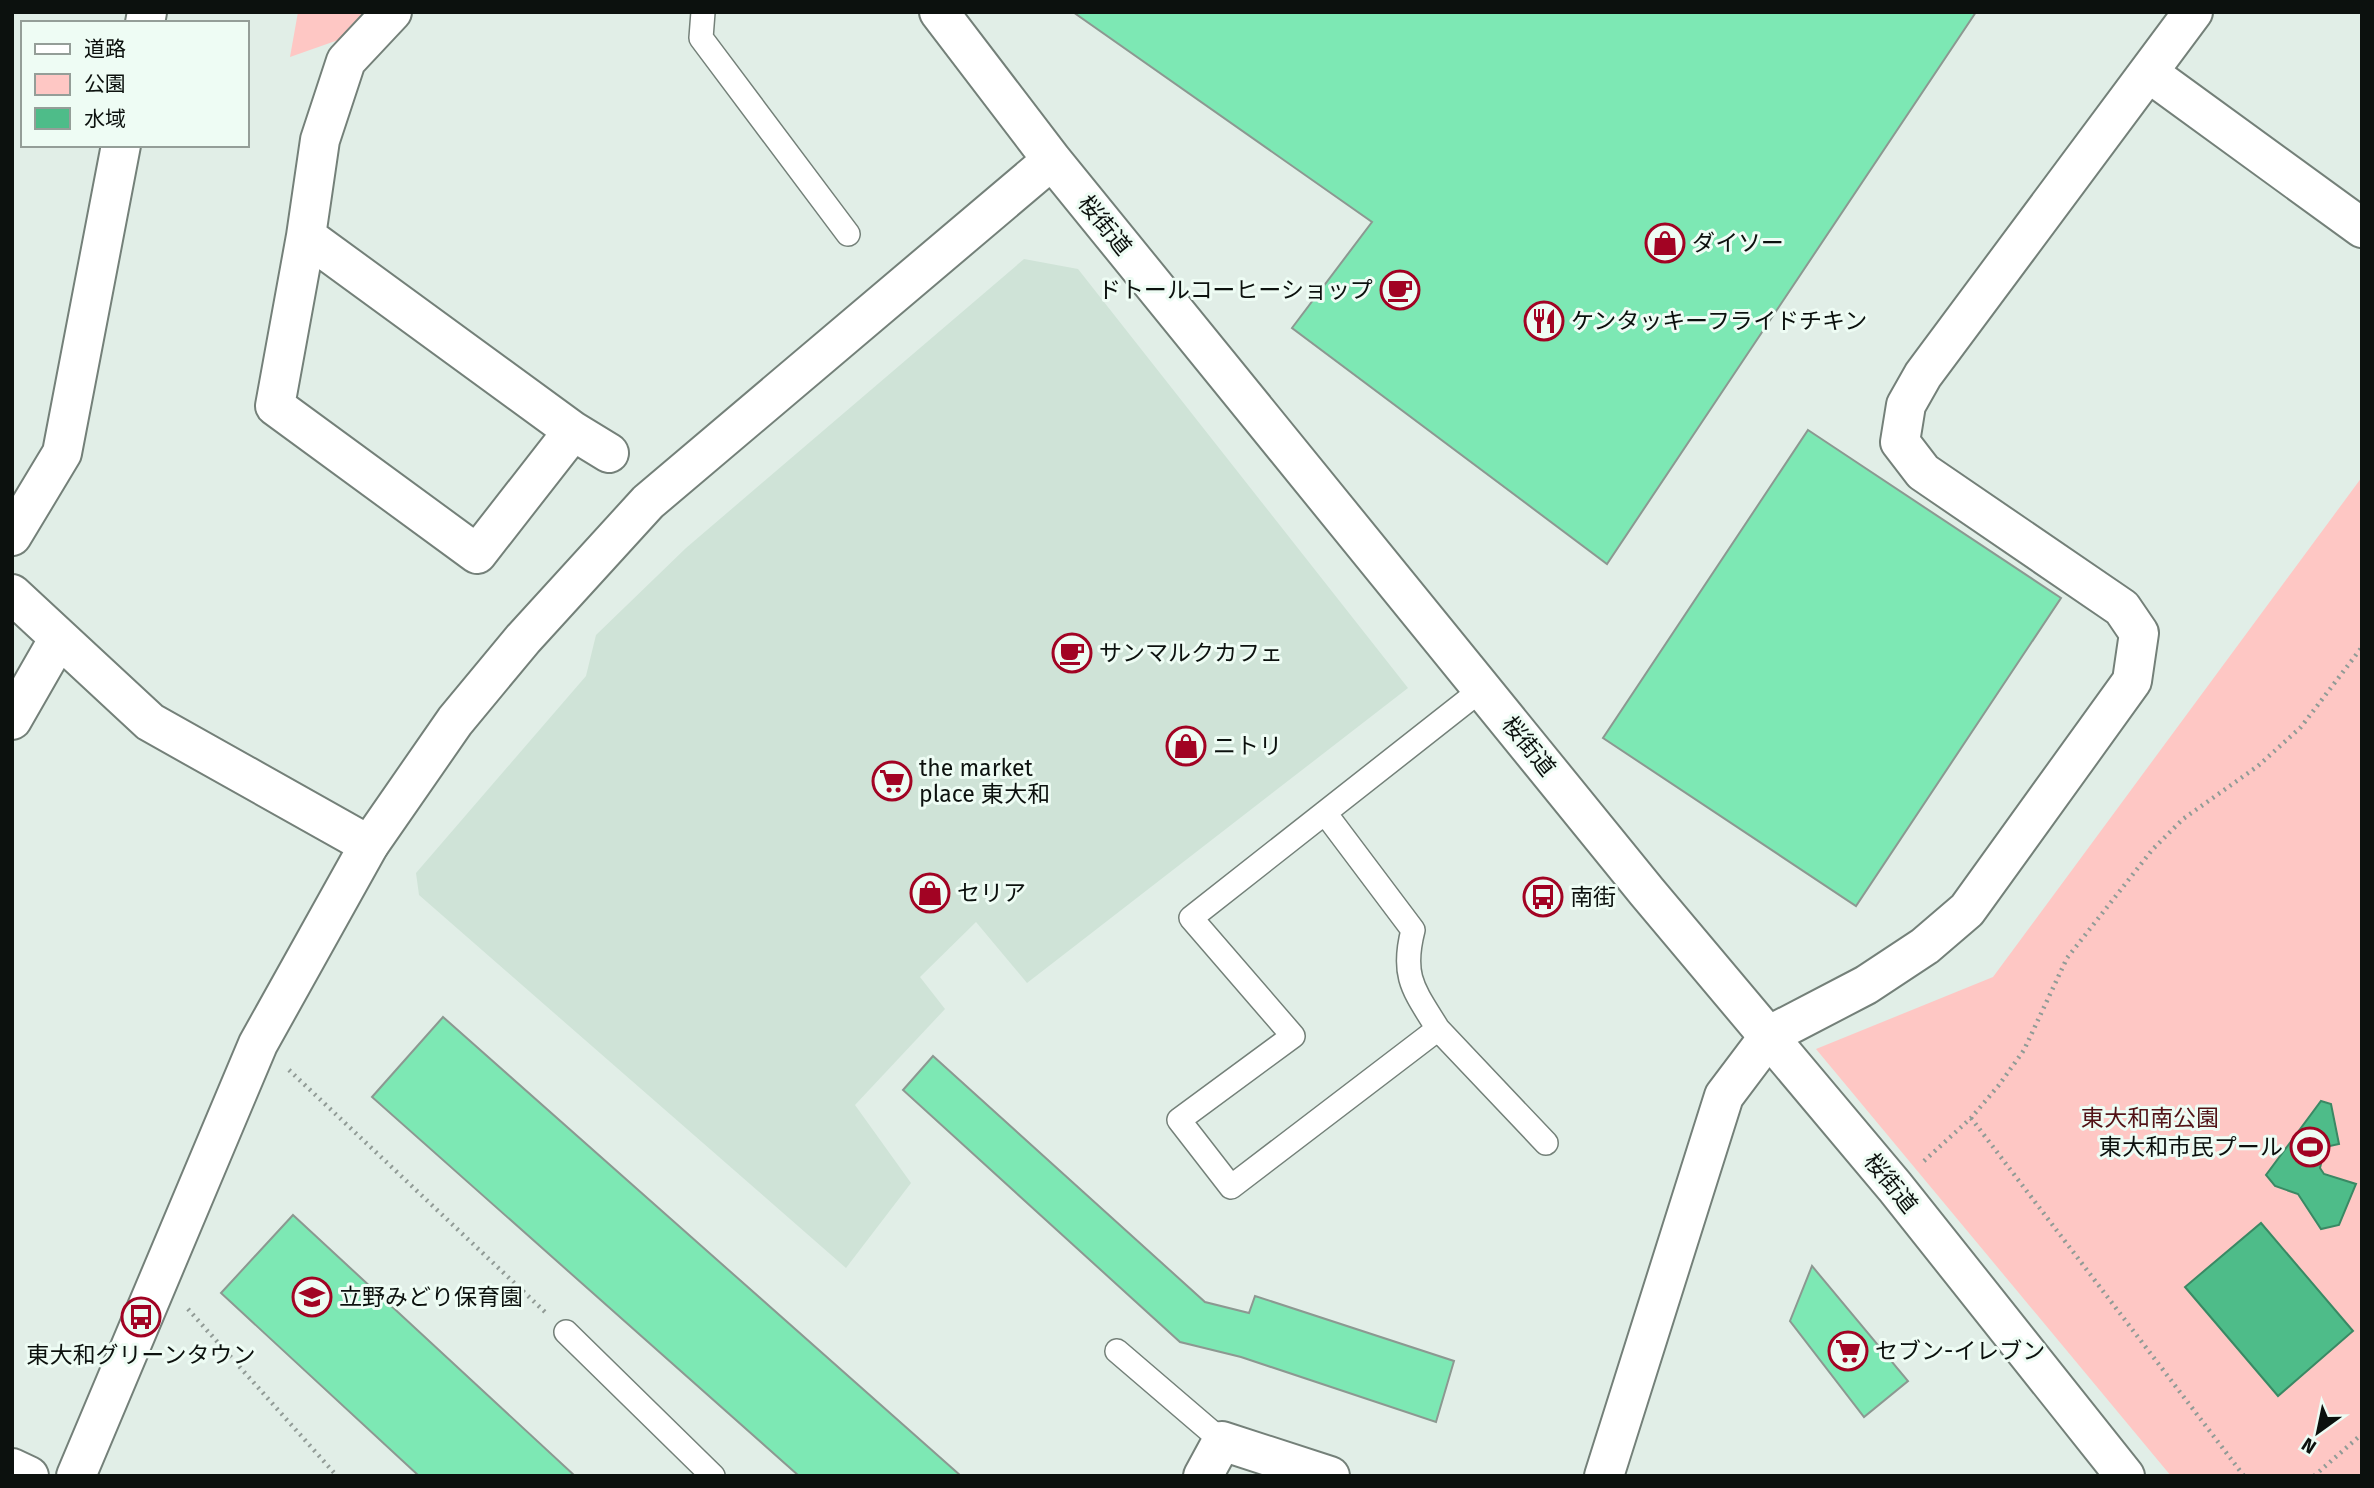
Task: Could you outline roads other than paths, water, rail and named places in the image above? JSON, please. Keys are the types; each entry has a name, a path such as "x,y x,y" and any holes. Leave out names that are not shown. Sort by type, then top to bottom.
{"street":[{"path":"392,12 346,61 320,140 306,236 275,406 477,554 573,431"},
{"name":"桜街道","path":"939,12 1052,160 1647,892 1770,1035 1895,1187 2125,1476"},
{"path":"1604,1476 1724,1096 1770,1035 1866,985 1925,946 1967,910 2132,681 2139,634 2122,608 1923,472 1900,442 1906,405 1923,375 2193,12"},
{"path":"2149,73 2362,228"},
{"path":"12,536 62,453 121,147"},
{"path":"76,1476 258,1044 369,845 455,721 523,639 648,502 1052,160"},
{"path":"306,236 573,431 609,453"},
{"path":"12,594 150,722 369,845"},
{"path":"12,720 59,638"},
{"path":"1203,1476 1222,1441 1330,1476"},
{"path":"12,1468 30,1476"}],"lane":[{"path":"703,12 701,38 848,234"},
{"path":"1438,1029 1231,1187 1179,1121 1293,1036 1191,918 1482,689"},
{"path":"1325,813 1413,930 1408,951 1409,982 1438,1029 1546,1143"},
{"path":"566,1332 713,1476"},
{"path":"1118,1351 1222,1441"}],"water":[{"path":"2321,1101 2331,1104 2339,1144 2325,1147 2320,1168 2324,1174 2356,1184 2339,1225 2321,1229 2298,1194 2275,1186 2266,1175"},
{"path":"2261,1223 2353,1331 2278,1396 2185,1287"}],"place":[{"name":"ダイソー","path":"1665,243"},
{"name":"ドトールコーヒーショップ","path":"1400,290"},
{"name":"ケンタッキーフライドチキン","path":"1544,321"},
{"name":"サンマルクカフェ","path":"1072,653"},
{"name":"ニトリ","path":"1186,746"},
{"name":"the market place 東大和","path":"892,781"},
{"name":"セリア","path":"930,893"},
{"name":"南街","path":"1543,897"},
{"name":"東大和市民プール","path":"2310,1147"},
{"name":"立野みどり保育園","path":"312,1297"},
{"name":"東大和グリーンタウン","path":"141,1317"},
{"name":"セブン-イレブン","path":"1848,1351"}],"park label":[{"name":"東大和南公園","path":"2150,1118"}]}
